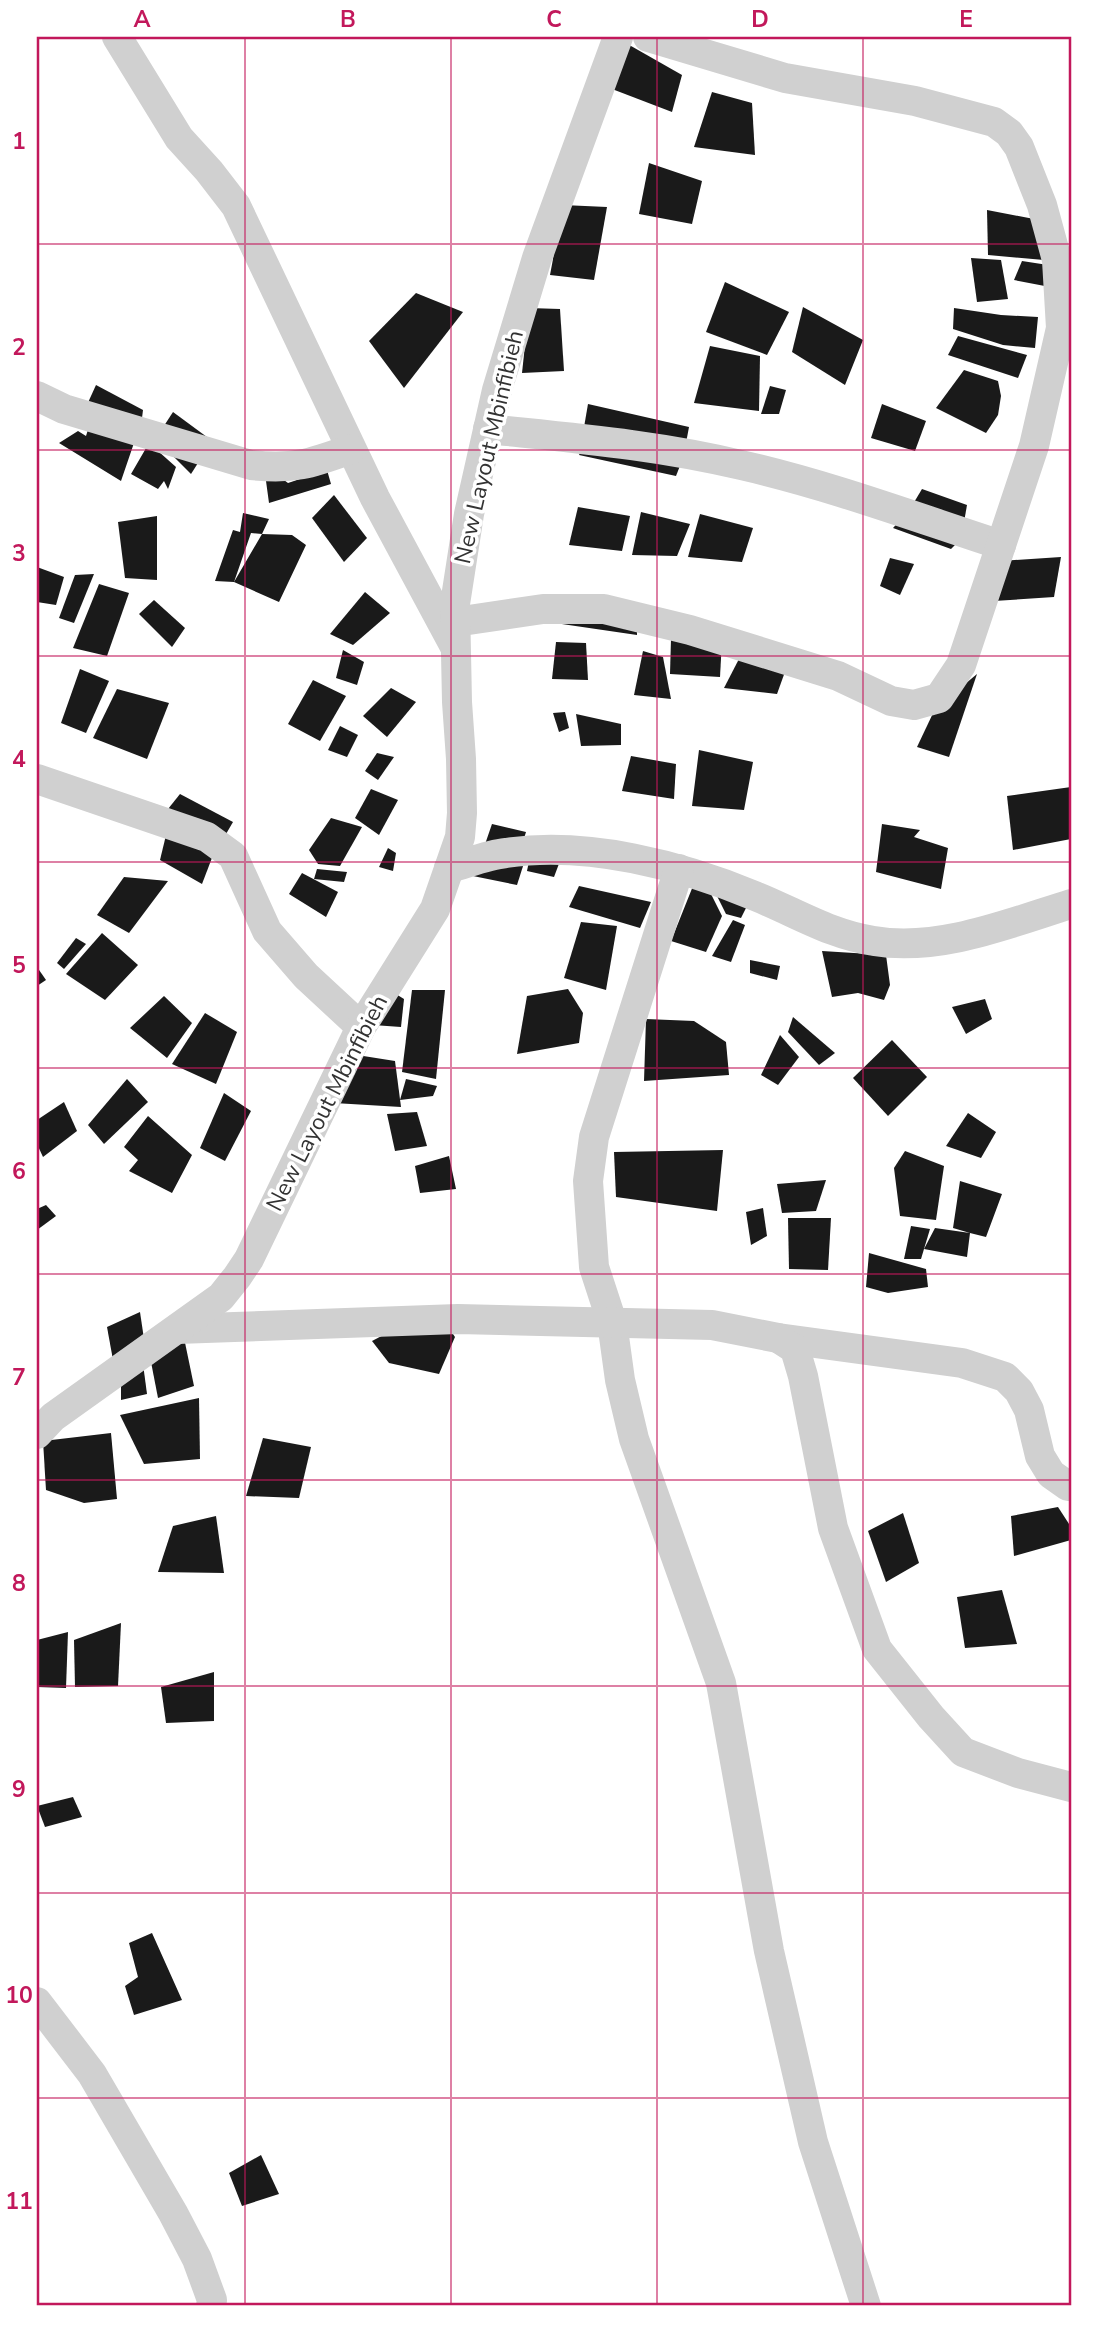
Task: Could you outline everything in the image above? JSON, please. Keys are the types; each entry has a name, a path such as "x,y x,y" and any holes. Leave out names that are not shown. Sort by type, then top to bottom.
{"street":[{"path":"117,37 179,138 236,206 375,498 455,635 543,609 604,609 690,631 838,676 891,701 914,705 939,698 961,665 1034,446 1062,328 1057,260 1042,205 1019,147 1009,133 993,122 915,101 785,78 648,37"},
{"name":"New Layout Mbinfibieh","path":"37,1434 53,1417 221,1297 237,1277 249,1259 361,1027 435,909 460,837 462,813 455,604 468,514 497,390 537,258 618,37"},
{"path":"37,396 73,411 251,465 273,468 303,466 351,449"},
{"path":"488,429 627,443 742,465 845,494 1001,545"},
{"path":"37,779 207,837 233,856 267,931 306,976 361,1027"},
{"path":"450,868 505,853 556,850 596,852 680,869 754,895 825,928 875,942 926,942 975,933 1071,904"},
{"path":"680,869 594,1138 588,1181 594,1267 612,1322 620,1380 634,1439 721,1683 769,1951 810,2129 866,2306"},
{"path":"177,1329 458,1319 712,1325 778,1338 962,1363 1005,1377 1019,1391 1029,1410 1040,1456 1051,1474 1068,1486"},
{"path":"778,1338 795,1349 811,1407 833,1528 877,1649 931,1717 963,1752 1018,1773 1071,1787"},
{"path":"37,2002 92,2074 173,2213 197,2259 212,2300 211,2306"}],"building":[{"path":"624,42 682,75 672,112 612,89"},
{"path":"712,92 752,103 755,155 694,147"},
{"path":"649,163 702,181 692,224 639,214"},
{"path":"563,205 607,207 594,280 550,275"},
{"path":"987,210 1034,219 1044,260 988,255"},
{"path":"971,258 1001,260 1008,299 977,302"},
{"path":"1022,261 1048,265 1050,287 1014,280"},
{"path":"725,282 789,312 767,355 706,332"},
{"path":"416,293 463,312 404,388 369,341"},
{"path":"803,307 863,340 845,385 792,352"},
{"path":"529,308 560,309 564,371 522,373"},
{"path":"954,308 1038,317 1035,348 1003,345 953,329"},
{"path":"958,336 1027,355 1018,378 948,355"},
{"path":"710,346 760,356 759,411 694,403"},
{"path":"964,370 998,381 1001,396 998,415 986,433 936,408"},
{"path":"96,385 143,410 141,426 86,407"},
{"path":"770,386 786,390 779,414 761,414"},
{"path":"588,404 689,427 685,448 583,433"},
{"path":"882,404 926,421 915,451 871,438"},
{"path":"173,412 211,440 160,432"},
{"path":"92,417 135,440 121,481 59,443 78,431 86,436"},
{"path":"149,443 176,467 168,489 164,481 158,489 131,474"},
{"path":"584,443 683,458 676,476 579,455"},
{"path":"168,451 198,463 191,474"},
{"path":"327,470 331,484 269,503 266,481 277,475 288,483"},
{"path":"922,489 967,505 963,528 910,509"},
{"path":"334,495 367,538 344,562 312,518"},
{"path":"578,507 630,516 622,551 569,545"},
{"path":"641,512 690,524 677,556 632,555"},
{"path":"243,513 269,519 262,534 251,533 234,582 215,581 233,530 240,532"},
{"path":"700,514 753,528 742,562 688,557"},
{"path":"157,516 157,580 125,578 118,522"},
{"path":"903,517 963,537 951,549 893,528"},
{"path":"262,534 292,535 306,545 279,602 234,582"},
{"path":"1061,557 1054,597 994,601 1001,561"},
{"path":"890,558 914,564 900,595 880,586"},
{"path":"37,567 64,577 56,605 37,602"},
{"path":"94,574 74,623 59,618 75,575"},
{"path":"99,584 129,593 107,656 73,648"},
{"path":"365,592 390,613 353,645 330,634"},
{"path":"154,600 185,628 172,647 139,614"},
{"path":"637,622 637,635 555,623"},
{"path":"671,639 722,640 720,677 670,674"},
{"path":"556,642 586,643 588,680 552,679"},
{"path":"343,650 364,662 357,685 336,678"},
{"path":"643,651 663,657 671,699 634,695"},
{"path":"740,657 786,669 777,694 724,688"},
{"path":"80,669 109,681 86,733 61,723"},
{"path":"977,674 949,757 917,747 935,709"},
{"path":"313,680 346,696 320,741 288,724"},
{"path":"391,688 416,702 387,737 363,716"},
{"path":"117,689 169,703 147,759 93,738"},
{"path":"565,712 569,728 559,732 553,713"},
{"path":"576,714 621,724 621,745 581,746"},
{"path":"340,726 358,735 347,757 328,750"},
{"path":"699,750 753,762 744,810 692,806"},
{"path":"377,753 394,757 378,780 365,771"},
{"path":"631,756 676,764 674,799 622,791"},
{"path":"1071,787 1071,839 1013,850 1007,796"},
{"path":"371,789 398,800 379,835 355,818"},
{"path":"180,794 233,822 219,846 164,814"},
{"path":"331,818 362,827 340,866 318,864 309,850"},
{"path":"492,824 526,832 521,848 482,853"},
{"path":"882,824 920,830 914,837 948,848 941,889 876,872"},
{"path":"167,831 215,850 202,884 160,860"},
{"path":"388,848 396,853 393,871 379,867"},
{"path":"563,853 554,877 527,871 530,856"},
{"path":"524,863 517,885 468,875"},
{"path":"317,869 347,872 344,882 314,879"},
{"path":"302,873 338,892 326,917 289,894"},
{"path":"124,877 168,881 129,933 97,915"},
{"path":"579,886 651,902 640,928 569,907"},
{"path":"693,886 711,894 722,916 706,952 671,941"},
{"path":"715,892 751,898 741,918 726,914"},
{"path":"733,920 745,925 731,962 712,956"},
{"path":"581,922 617,926 606,990 564,978"},
{"path":"102,933 138,965 105,1000 66,974"},
{"path":"76,938 86,944 64,969 57,963"},
{"path":"822,951 886,955 890,985 884,1000 858,993 832,997"},
{"path":"750,960 780,966 777,980 750,973"},
{"path":"37,967 46,980 37,986"},
{"path":"568,989 583,1013 579,1043 517,1054 527,996"},
{"path":"412,990 445,990 436,1079 402,1072"},
{"path":"391,991 404,999 401,1027 373,1025"},
{"path":"164,996 192,1023 167,1058 130,1028"},
{"path":"985,999 992,1019 966,1034 952,1007"},
{"path":"205,1013 237,1032 216,1084 172,1064"},
{"path":"793,1017 835,1053 819,1065 788,1032"},
{"path":"646,1019 694,1021 726,1042 729,1075 644,1081"},
{"path":"780,1035 799,1057 778,1085 761,1075"},
{"path":"892,1040 927,1077 888,1116 853,1078"},
{"path":"357,1055 395,1061 401,1107 334,1103"},
{"path":"127,1079 148,1102 104,1144 88,1125"},
{"path":"406,1079 437,1086 433,1096 400,1100"},
{"path":"224,1093 251,1111 225,1161 200,1148"},
{"path":"64,1102 77,1131 43,1157 37,1144 37,1120"},
{"path":"417,1112 427,1146 395,1151 387,1114"},
{"path":"968,1113 996,1132 981,1158 946,1146"},
{"path":"148,1116 192,1155 172,1193 129,1171 138,1160 124,1147"},
{"path":"723,1150 717,1211 616,1197 614,1152"},
{"path":"905,1151 944,1166 936,1220 900,1216 894,1168"},
{"path":"449,1156 456,1189 420,1193 415,1166"},
{"path":"826,1180 816,1211 782,1213 777,1184"},
{"path":"960,1181 1002,1194 986,1237 953,1228"},
{"path":"46,1205 56,1216 37,1230 37,1209"},
{"path":"763,1208 767,1236 751,1245 746,1212"},
{"path":"788,1218 831,1218 828,1270 789,1269"},
{"path":"911,1226 930,1229 921,1259 904,1259"},
{"path":"935,1228 970,1233 967,1257 924,1249"},
{"path":"869,1253 926,1269 928,1287 888,1293 866,1287"},
{"path":"140,1312 144,1339 113,1360 107,1327"},
{"path":"447,1325 455,1337 439,1374 389,1363 372,1341 393,1330"},
{"path":"183,1333 194,1386 158,1398 151,1362"},
{"path":"143,1364 147,1394 121,1400 121,1377"},
{"path":"199,1398 200,1459 144,1464 120,1415"},
{"path":"111,1433 117,1499 84,1503 46,1490 43,1441"},
{"path":"263,1438 311,1447 299,1498 246,1496"},
{"path":"1058,1507 1071,1527 1071,1540 1014,1556 1011,1516"},
{"path":"903,1513 919,1563 886,1582 868,1531"},
{"path":"216,1516 224,1573 158,1572 173,1526"},
{"path":"1002,1590 1017,1644 965,1648 957,1597"},
{"path":"121,1623 118,1686 75,1687 74,1640"},
{"path":"68,1632 66,1688 37,1687 37,1640"},
{"path":"214,1672 214,1721 166,1723 161,1687"},
{"path":"73,1797 82,1817 45,1827 37,1806"},
{"path":"152,1933 182,2000 134,2015 125,1986 138,1977 129,1943"},
{"path":"261,2155 279,2194 242,2206 229,2173"}]}
